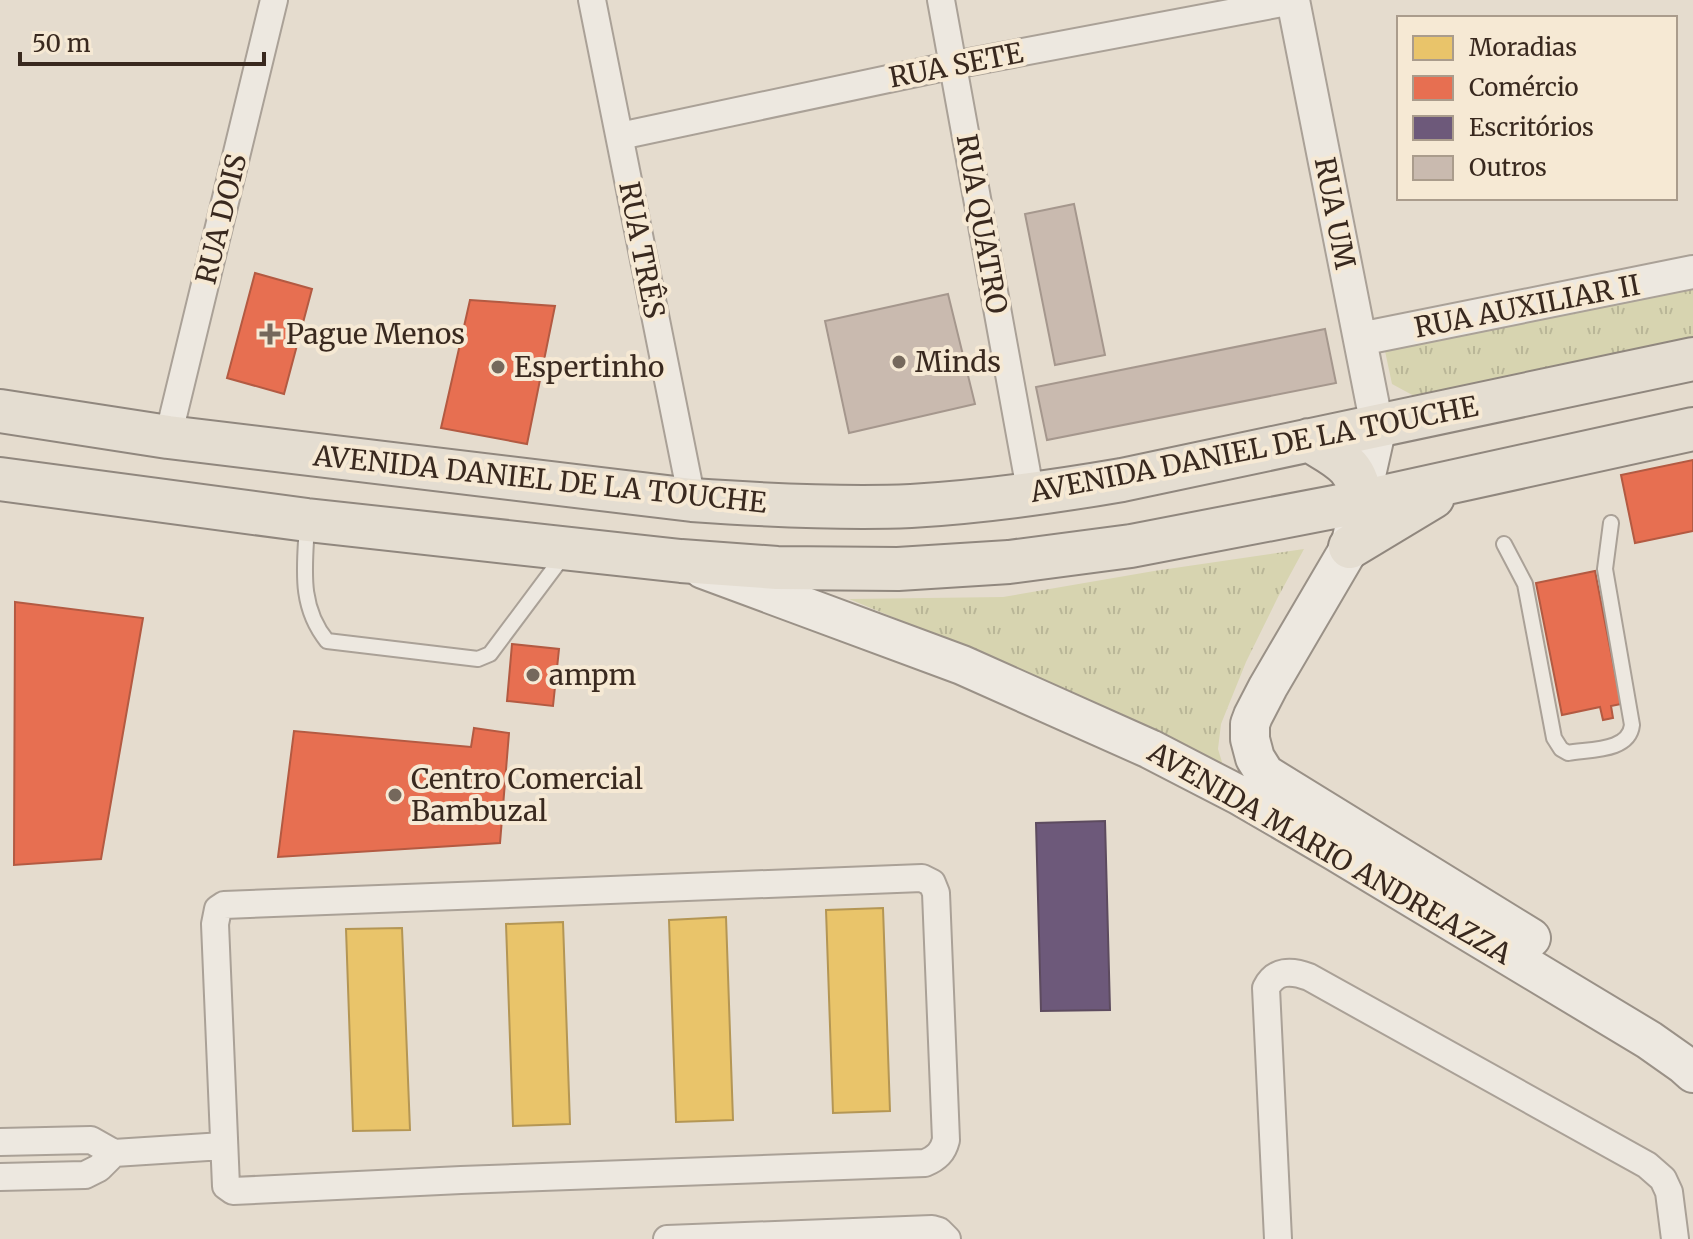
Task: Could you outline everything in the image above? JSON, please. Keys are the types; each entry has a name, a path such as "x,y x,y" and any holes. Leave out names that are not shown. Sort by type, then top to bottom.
{"main road":[{"name":"AVENIDA DANIEL DE LA TOUCHE","path":"0,411 168,437 692,500 765,505 890,506 1031,495 1122,480 1693,359"},
{"name":"AVENIDA MARIO ANDREAZZA","path":"1377,426 1350,547 1268,687 1250,724 1255,758 1265,774 1693,1039"},
{"path":"0,479 307,520 681,561 777,568 898,569 1009,562 1131,546 1360,502 1693,429"},
{"path":"1309,440 1352,471 1359,486 1360,502"},
{"path":"1350,547 1465,478"},
{"name":"AVENIDA MARIO ANDREAZZA","path":"681,561 962,665 1150,749 1239,795 1349,859 1649,1040 1693,1073"}],"street":[{"name":"RUA DOIS","path":"168,437 274,0"},
{"name":"RUA TRÊS","path":"592,0 692,500"},
{"name":"RUA QUATRO","path":"941,0 1031,495"},
{"name":"RUA SETE","path":"620,136 954,65 1295,0"},
{"name":"RUA UM","path":"1295,0 1377,426"},
{"name":"RUA AUXILIAR II","path":"1360,339 1693,272"},
{"path":"922,878 935,888 946,1140 943,1150 935,1159 925,1163 233,1191 225,1182 223,1146 215,915 224,905 922,878"},
{"path":"1278,1239 1266,988 1270,980 1286,972 1309,977 1647,1165 1663,1179 1669,1192 1675,1239"},
{"path":"0,1142 91,1140 114,1153 223,1146"},
{"path":"0,1177 85,1175 99,1168 114,1153"},
{"path":"667,1239 932,1229 947,1239"}],"lane":[{"path":"307,520 304,583 313,620 327,641 478,659 490,654 569,549"},
{"path":"1504,544 1525,584 1554,738 1568,753 1618,745 1631,733 1632,725 1605,569 1611,523"}],"green space":[{"path":"1693,288 1693,340 1416,397 1392,384 1385,351"},
{"path":"1304,549 1246,662 1221,724 1218,749 1225,772 1130,720 1014,667 849,599 1003,597"}],"building: Moradias":[{"path":"883,908 890,1111 833,1113 826,910"},
{"path":"726,917 733,1120 676,1122 669,920"},
{"path":"563,922 570,1124 513,1126 506,924"},
{"path":"402,928 410,1130 353,1131 346,929"}],"building: Comércio":[{"name":"Pague Menos","path":"255,273 312,289 284,394 227,378"},
{"name":"Espertinho","path":"470,300 555,306 527,444 441,428"},
{"path":"1693,460 1693,531 1635,543 1621,475"},
{"path":"1595,571 1621,704 1611,706 1613,718 1603,720 1600,707 1562,715 1536,583"},
{"path":"15,602 143,618 101,859 14,865"},
{"name":"ampm","path":"512,644 559,649 553,706 507,701"},
{"name":"Centro Comercial Bambuzal","path":"474,728 509,733 500,843 278,857 294,731 471,747"}],"building: Escritórios":[{"path":"1105,821 1110,1010 1041,1011 1036,823"}],"building: Outros":[{"path":"1074,204 1105,355 1055,365 1025,214"},
{"name":"Minds","path":"948,294 975,404 849,433 825,321"},
{"path":"1325,329 1336,383 1047,440 1036,387"}],"place":[{"name":"Pague Menos","path":"270,334"},
{"name":"Minds","path":"899,362"},
{"name":"Espertinho","path":"498,367"},
{"name":"ampm","path":"533,675"},
{"name":"Centro Comercial Bambuzal","path":"395,795"}]}
